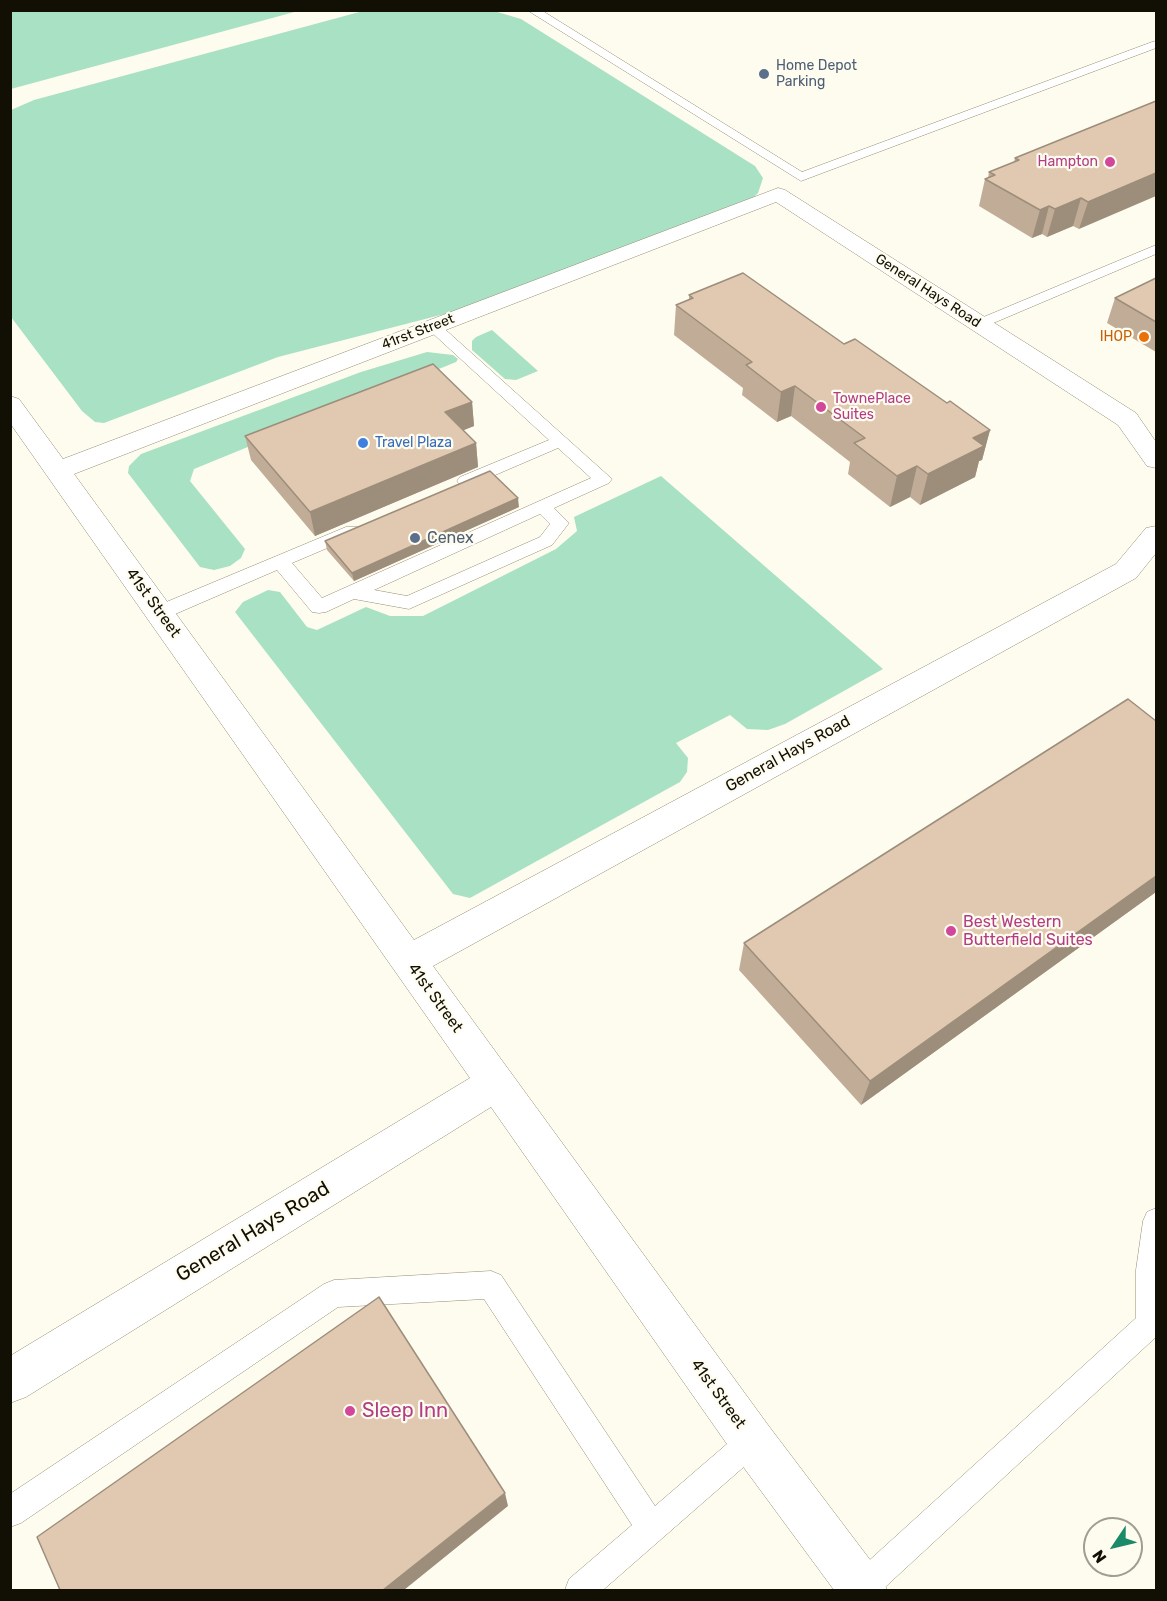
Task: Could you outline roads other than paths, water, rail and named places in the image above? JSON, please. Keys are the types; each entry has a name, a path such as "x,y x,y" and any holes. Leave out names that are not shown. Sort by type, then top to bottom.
{"street":[{"name":"General Hays Road","path":"778,194 1127,419 1156,460"},
{"name":"41rst Street","path":"57,470 778,194"},
{"name":"41st Street","path":"10,404 752,1441 862,1589"},
{"name":"General Hays Road","path":"409,961 1126,571 1156,535"},
{"name":"General Hays Road","path":"10,1381 496,1083"}],"lane":[{"path":"532,10 801,177"},
{"path":"778,194 801,177 1156,44"},
{"path":"979,324 1156,249"},
{"path":"281,562 319,607 603,479 433,326"},
{"path":"453,487 560,441"},
{"path":"353,592 409,603 546,541 560,523 542,506"},
{"path":"159,613 367,525"},
{"path":"862,1589 1153,1327 1149,1270 1156,1221"},
{"path":"10,1512 334,1294 491,1285 652,1528"},
{"path":"580,1590 752,1441"}],"place":[{"name":"Home Depot Parking","path":"764,74"},
{"name":"Hampton","path":"1110,162"},
{"name":"IHOP","path":"1144,337"},
{"name":"TownePlace Suites","path":"821,407"},
{"name":"Travel Plaza","path":"363,443"},
{"name":"Cenex","path":"415,538"},
{"name":"Best Western Butterfield Suites","path":"951,931"},
{"name":"Sleep Inn","path":"350,1411"}]}
